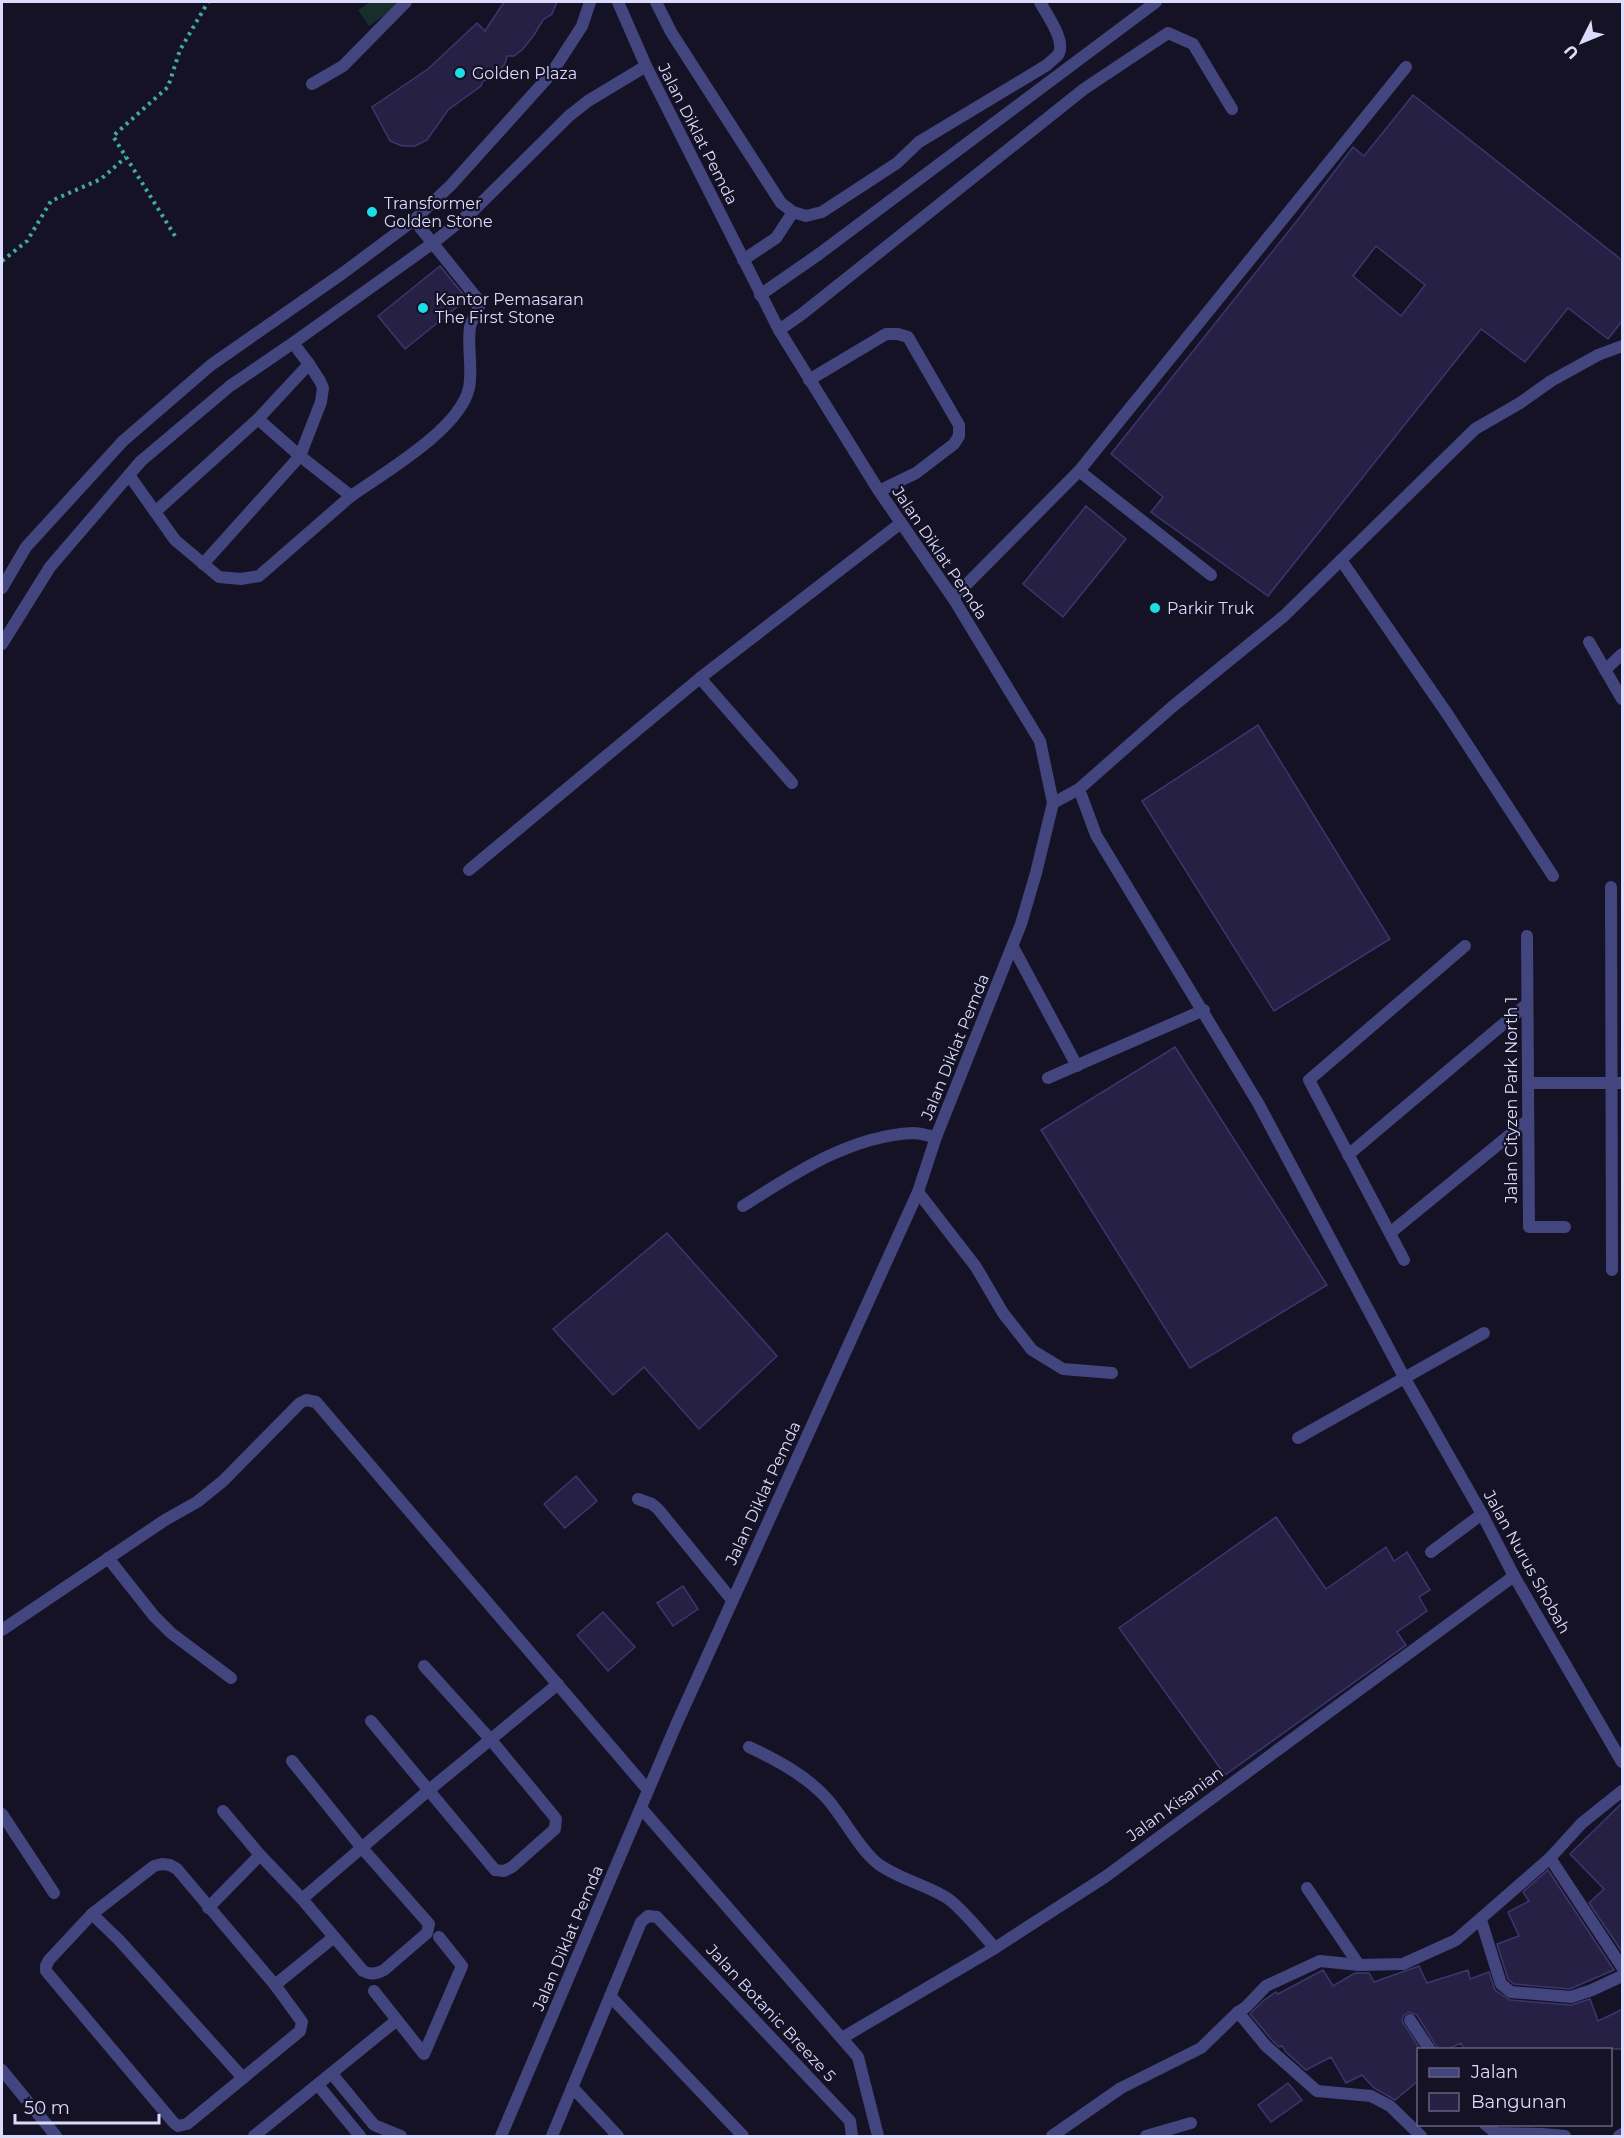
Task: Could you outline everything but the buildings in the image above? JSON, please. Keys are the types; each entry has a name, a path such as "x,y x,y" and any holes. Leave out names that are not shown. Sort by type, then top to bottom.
{"street":[{"path":"312,84 343,66 406,2"},
{"path":"2,588 26,547 123,441 212,364 343,273 414,220 451,185 551,74 582,26 590,2"},
{"name":"Jalan Diklat Pemda","path":"501,2136 648,1790 918,1192 936,1137 1013,947 1036,873 1053,803 1040,741 953,598 879,491 779,330 646,66 618,2"},
{"path":"656,2 671,32 781,203 793,212 806,216 822,212 897,163 919,142 1047,65 1058,54 1059,36 1040,2"},
{"path":"760,295 1156,2"},
{"path":"779,330 1084,89 1168,33 1193,44 1232,109"},
{"path":"2,644 50,567 141,461 230,386 293,344 433,243 475,209 569,116 588,101 646,66"},
{"path":"953,598 1079,471 1406,67"},
{"path":"743,260 776,238 793,212"},
{"path":"129,475 175,540 219,577 241,579 259,576 351,496 424,445 461,407 469,387 470,330 480,302 414,220"},
{"path":"809,380 886,334 898,333 908,337 959,425 958,436 954,444 916,472 879,491"},
{"path":"203,564 300,456 321,402 323,388 321,381 293,344"},
{"path":"1053,803 1078,789 1172,707 1284,616 1475,429 1588,360 1623,346"},
{"path":"155,512 258,419 309,364"},
{"path":"258,419 351,496"},
{"path":"1079,471 1211,575"},
{"path":"469,870 700,678 901,523"},
{"path":"1341,560 1448,715 1553,876"},
{"path":"1589,642 1623,699"},
{"path":"1605,670 1623,654"},
{"path":"700,678 792,783"},
{"name":"Jalan Nurus Shobah","path":"1078,789 1096,835 1204,1010 1258,1103 1404,1377 1482,1514 1514,1576 1623,1762"},
{"path":"1611,887 1617,1083 1612,1270"},
{"name":"Jalan Cityzen Park North 1","path":"1527,936 1528,1227 1565,1227"},
{"path":"1404,1260 1309,1080 1465,946"},
{"path":"1013,947 1077,1066"},
{"path":"1348,1155 1527,1004"},
{"path":"1048,1078 1204,1010"},
{"path":"1528,1083 1617,1083"},
{"path":"1389,1233 1528,1120"},
{"path":"743,1206 798,1171 844,1149 874,1140 915,1133 936,1137"},
{"path":"918,1192 976,1267 1003,1313 1032,1350 1063,1369 1112,1373"},
{"path":"1298,1438 1484,1333"},
{"path":"2,1630 165,1520 197,1502 231,1474 300,1403 311,1400 316,1402 554,1688 648,1790"},
{"path":"638,1499 652,1503 658,1509 732,1600"},
{"path":"1431,1552 1482,1514"},
{"path":"108,1558 171,1633 231,1678"},
{"name":"Jalan Kisanian","path":"842,2038 995,1948 1105,1877 1514,1576"},
{"path":"371,1721 495,1870 504,1871 512,1867 555,1829 556,1819 491,1740 424,1666"},
{"path":"302,1899 429,1790 554,1688"},
{"path":"749,1747 808,1782 827,1799 875,1862 950,1900 995,1948"},
{"path":"223,1811 363,1971 377,1974 419,1941 429,1929 427,1920 362,1848 292,1761"},
{"path":"1052,2136 1121,2088 1201,2048 1266,1986 1320,1961 1359,1965 1403,1964 1456,1940 1550,1858 1582,1823 1623,1791"},
{"path":"641,1808 858,2057 878,2136"},
{"path":"2,1814 54,1893"},
{"path":"208,1908 260,1855"},
{"path":"1550,1858 1623,1967"},
{"path":"170,1865 177,1869 208,1908 275,1985 299,2017 302,2027 188,2124 178,2126 46,1971 46,1966 92,1914 154,1866 170,1865"},
{"path":"1308,1888 1359,1965"},
{"path":"92,1914 119,1940 243,2078"},
{"name":"Jalan Botanic Breeze 5","path":"610,1996 641,1922 648,1916 657,1917 850,2121 852,2136"},
{"path":"1481,1920 1501,1984 1511,1992 1571,1997 1623,1976"},
{"path":"275,1985 334,1937"},
{"path":"374,1992 424,2054 462,1966 439,1937"},
{"path":"552,2136 610,1996 743,2136"},
{"path":"1238,2012 1266,2046 1317,2091 1371,2096 1390,2106 1421,2136"},
{"path":"254,2136 397,2020"},
{"path":"1410,2020 1429,2048"},
{"path":"2,2070 56,2136"},
{"path":"332,2074 374,2125 401,2136"},
{"path":"318,2085 360,2136"},
{"path":"572,2087 618,2136"},
{"path":"1146,2136 1191,2123"},
{"path":"1487,2126 1496,2133 1565,2136"}],"path":[{"path":"175,236 113,136 168,87 180,50 207,2"},
{"path":"2,261 27,242 51,201 101,179 126,157"}],"green space":[{"path":"371,2 401,3 369,26 358,10"}],"place":[{"name":"Golden Plaza","path":"460,73"},
{"name":"Transformer Golden Stone","path":"372,212"},
{"name":"Kantor Pemasaran The First Stone","path":"423,308"},
{"name":"Parkir Truk","path":"1155,608"}]}
